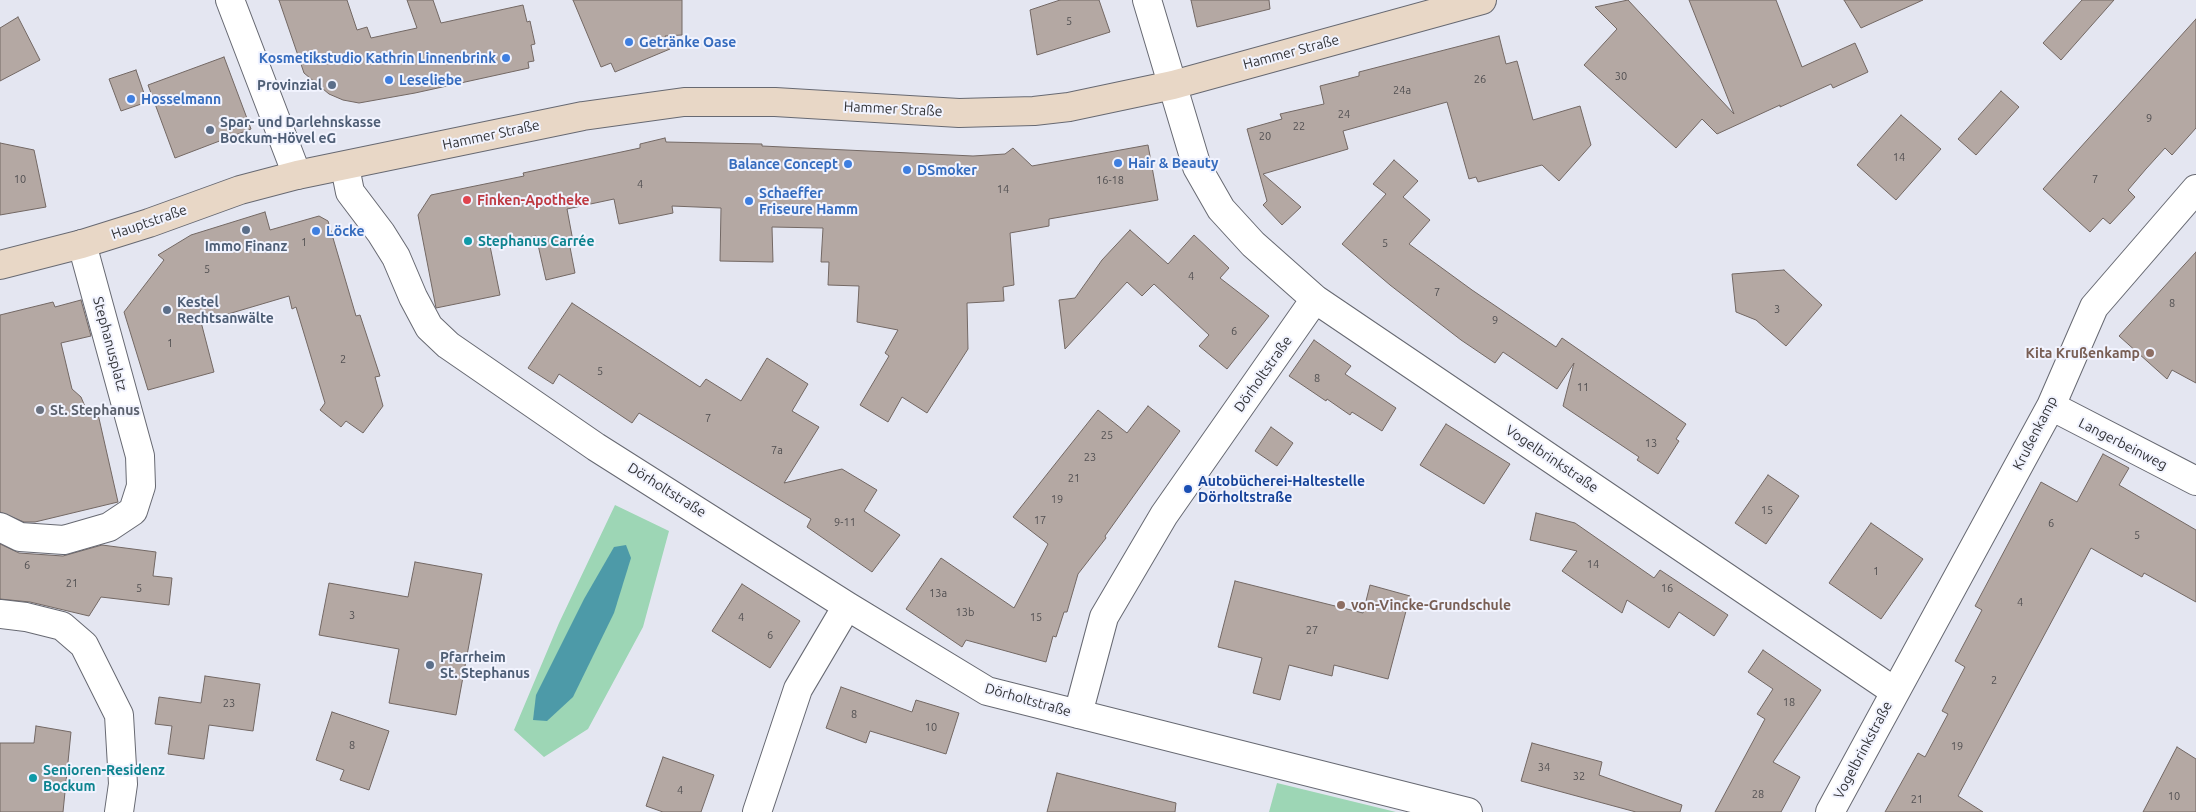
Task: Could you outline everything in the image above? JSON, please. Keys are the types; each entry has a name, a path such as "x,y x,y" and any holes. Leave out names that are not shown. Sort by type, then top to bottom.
{"main road":[{"name":"Hammer Straße","path":"297,175 344,167 583,116 684,102 775,102 959,113 1034,111 1069,107 1173,85 1482,0"},
{"name":"Hauptstraße","path":"0,265 82,244 149,223 240,190 297,175"}],"street":[{"path":"230,0 297,175"},
{"name":"Vogelbrinkstraße","path":"1147,0 1197,167 1221,209 1253,244 1315,299 1894,691 1830,812"},
{"name":"Dörholtstraße","path":"344,167 350,192 381,233 396,257 413,297 430,327 448,345 596,447 847,606 987,691 1468,812"},
{"name":"Krußenkamp","path":"1894,691 2051,406 2094,306 2196,189"},
{"name":"Stephanusplatz","path":"0,527 20,537 64,540 109,527 133,511 141,486 140,456 82,244"},
{"name":"Dörholtstraße","path":"1078,714 1104,617 1164,515 1315,299"},
{"name":"Langerbeinweg","path":"2051,406 2196,481"},
{"path":"757,812 798,689 847,606"},
{"path":"0,614 26,617 62,626 84,644 119,715 123,784 119,812"}],"green space":[{"path":"615,505 669,531 643,627 588,729 544,757 514,730 559,623"},
{"path":"1277,783 1396,812 1269,812"}],"water":[{"path":"626,545 631,558 614,613 573,697 547,721 533,720 536,695 584,599 614,547"}],"building":[{"path":"279,0 347,0 357,30 367,27 371,38 417,28 407,0 433,0 441,23 523,5 527,22 530,21 535,44 531,45 534,61 528,62 529,68 415,93 359,103 343,100 329,94 304,73"},
{"name":"Getränke Oase","path":"573,0 682,0 682,35 665,36 670,49 615,72 611,63 601,67"},
{"path":"1060,0 1099,0 1110,32 1037,55 1030,10"},
{"path":"1191,0 1269,0 1270,9 1197,27"},
{"path":"1628,0 1734,114 1689,0 1776,0 1802,67 1855,43 1868,72 1833,88 1831,84 1717,134 1702,119 1676,148 1584,65 1617,29 1595,7"},
{"path":"1844,0 1923,0 1861,28"},
{"path":"2082,0 2114,0 2061,60 2043,43"},
{"path":"18,17 40,60 0,81 0,28"},
{"path":"2196,19 2196,128 2172,155 2165,148 2146,169 2128,190 2135,197 2110,224 2103,218 2090,232 2043,189"},
{"path":"1499,36 1506,64 1517,61 1533,120 1580,106 1591,145 1559,181 1542,165 1478,182 1476,177 1469,179 1447,102 1343,131 1348,149 1263,174 1301,207 1282,225 1263,205 1267,201 1247,129 1282,119 1280,114 1324,104 1320,86 1359,76 1359,72"},
{"path":"224,57 251,129 175,158 148,85"},
{"path":"136,70 147,102 121,111 109,79"},
{"path":"2001,91 2019,107 1976,155 1958,139"},
{"path":"1901,115 1941,149 1896,200 1857,165"},
{"path":"665,138 666,142 762,144 762,146 973,156 1005,154 1013,148 1032,166 1148,145 1158,200 1049,219 1049,226 1010,233 1014,285 1003,287 1004,301 967,303 968,349 927,413 902,397 888,422 860,405 889,356 885,353 898,330 857,322 859,286 828,285 829,262 821,262 823,228 772,227 773,262 720,261 721,208 672,206 673,213 619,224 614,199 567,209 573,241 569,242 575,273 546,280 536,236 490,246 500,295 436,308 418,215 431,195 524,176 523,173 640,148 640,144"},
{"path":"0,143 34,150 46,207 0,215"},
{"path":"1394,160 1418,181 1403,197 1430,220 1409,244 1472,290 1556,347 1562,338 1686,424 1676,439 1679,441 1658,474 1637,460 1639,457 1563,406 1574,363 1557,389 1503,352 1495,363 1461,340 1390,285 1342,244 1386,194 1373,184"},
{"path":"265,212 270,230 319,216 328,221 356,316 360,315 380,376 375,377 383,406 363,433 346,421 341,427 320,410 325,403 296,307 292,309 289,296 201,322 214,372 148,390 124,312 164,260 158,255 191,235"},
{"path":"1130,230 1168,264 1194,235 1229,268 1220,278 1269,316 1227,369 1199,346 1209,335 1154,284 1142,296 1127,282 1065,349 1059,300 1075,298 1102,260"},
{"path":"2196,252 2196,383 2172,370 2167,379 2119,336"},
{"path":"1784,270 1822,305 1786,346 1756,320 1736,312 1732,274"},
{"name":"St. Stephanus","path":"81,300 91,336 61,343 72,389 81,397 89,416 98,414 118,502 35,522 24,522 0,512 0,315 53,302 55,307"},
{"path":"572,303 700,387 706,379 741,401 767,358 808,384 792,411 819,427 784,483 842,469 877,490 864,511 900,535 872,572 807,527 811,519 639,413 632,423 559,374 553,384 528,368"},
{"path":"1314,340 1351,366 1345,374 1396,408 1382,431 1352,412 1350,415 1327,399 1326,401 1289,376"},
{"path":"1148,406 1180,431 1105,536 1106,538 1078,574 1067,612 1064,612 1056,637 1053,636 1046,662 966,640 962,647 906,609 941,558 1014,608 1048,544 1013,517 1098,410 1127,433"},
{"path":"1446,424 1510,464 1484,504 1420,465"},
{"path":"1271,427 1293,443 1277,466 1255,451"},
{"path":"2103,454 2129,468 2119,485 2196,530 2196,602 2144,573 2142,577 2091,548 1958,796 1983,812 1885,812 1918,753 1925,757 1948,714 1942,711 1965,667 1955,661 1982,610 1975,606 2041,482 2077,502"},
{"path":"1768,475 1799,496 1766,544 1735,523"},
{"path":"1536,513 1575,523 1654,578 1660,570 1728,615 1714,636 1679,612 1669,628 1627,600 1622,613 1562,571 1577,551 1530,540"},
{"path":"1871,523 1923,559 1881,619 1829,583"},
{"path":"0,544 19,553 63,556 102,545 156,552 153,576 172,578 169,605 101,597 89,616 30,602 0,599"},
{"name":"Pfarrheim St. Stephanus","path":"415,562 482,574 456,715 389,703 399,649 319,635 329,583 408,597"},
{"path":"1235,581 1363,613 1370,585 1410,596 1388,679 1334,665 1332,676 1289,665 1280,700 1253,693 1262,658 1218,647"},
{"path":"742,584 800,621 770,668 712,631"},
{"path":"1763,650 1821,690 1773,762 1800,777 1781,812 1715,812 1765,719 1757,714 1773,689 1748,672"},
{"path":"205,676 260,684 253,731 209,725 204,759 168,754 172,726 155,724 159,697 201,703"},
{"path":"841,687 912,712 916,700 959,713 946,754 870,731 866,743 826,728"},
{"path":"332,712 389,731 369,790 340,780 344,770 316,760"},
{"name":"Senioren-Residenz Bockum","path":"36,726 71,732 63,812 0,812 0,743 34,743"},
{"path":"1532,743 1602,762 1599,775 1682,805 1680,812 1636,812 1521,781"},
{"path":"2177,747 2196,759 2196,812 2143,812"},
{"path":"663,757 714,775 701,812 663,812 646,806"},
{"path":"1057,773 1176,803 1175,812 1047,812"}],"place":[{"name":"Getränke Oase","path":"629,42"},
{"name":"Kosmetikstudio Kathrin Linnenbrink","path":"506,58"},
{"name":"Leseliebe","path":"389,80"},
{"name":"Provinzial","path":"332,85"},
{"name":"Hosselmann","path":"131,99"},
{"name":"Spar- und Darlehnskasse Bockum-Hövel eG","path":"210,130"},
{"name":"Hair & Beauty","path":"1118,163"},
{"name":"Balance Concept","path":"848,164"},
{"name":"DSmoker","path":"907,170"},
{"name":"Finken-Apotheke","path":"467,200"},
{"name":"Schaeffer Friseure Hamm","path":"749,201"},
{"name":"Immo Finanz","path":"246,230"},
{"name":"Löcke","path":"316,231"},
{"name":"Stephanus Carrée","path":"468,241"},
{"name":"Kestel Rechtsanwälte","path":"167,310"},
{"name":"Kita Krußenkamp","path":"2150,353"},
{"name":"St. Stephanus","path":"40,410"},
{"name":"Autobücherei-Haltestelle Dörholtstraße","path":"1188,489"},
{"name":"von-Vincke-Grundschule","path":"1341,605"},
{"name":"Pfarrheim St. Stephanus","path":"430,665"},
{"name":"Senioren-Residenz Bockum","path":"33,778"}]}
